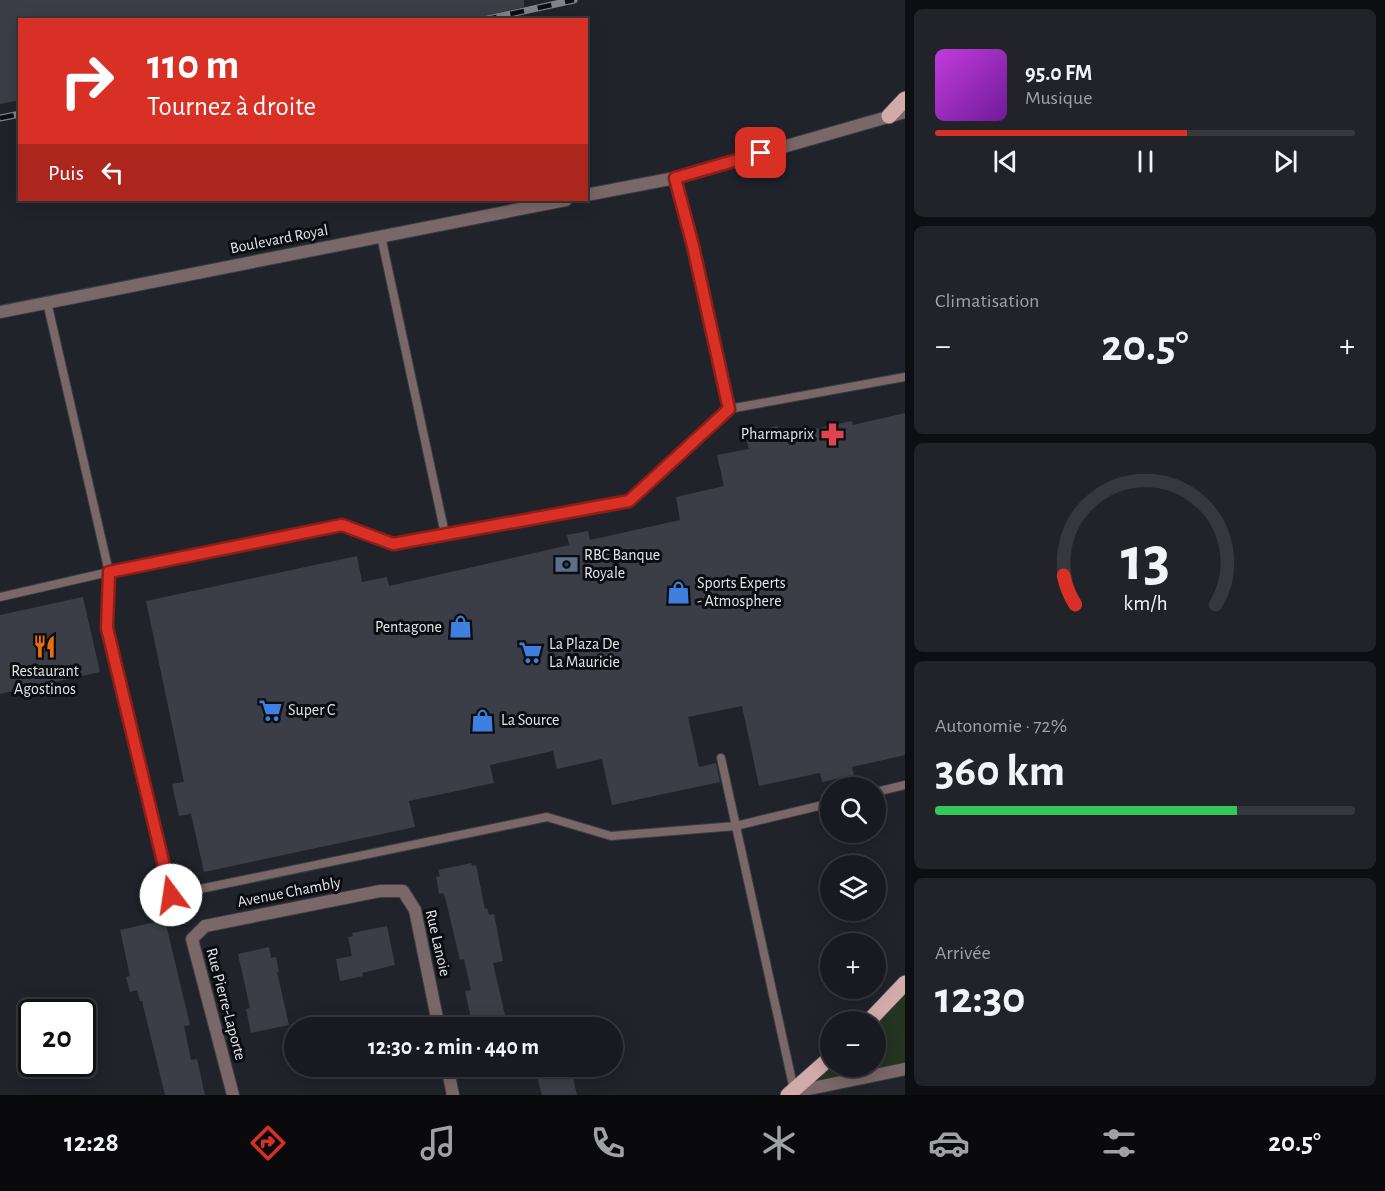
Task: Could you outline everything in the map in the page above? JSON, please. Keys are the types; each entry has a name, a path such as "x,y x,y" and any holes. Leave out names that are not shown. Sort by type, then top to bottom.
{"main road":[{"path":"889,116 905,99"},
{"path":"878,1011 905,983"},
{"path":"792,1094 820,1067"}],"street":[{"path":"588,195 675,178 905,112"},
{"path":"675,178 693,246 729,409"},
{"name":"Boulevard Royal","path":"0,312 561,201"},
{"name":"Avenue Chambly","path":"205,926 380,891"},
{"name":"Rue Lanoie","path":"380,891 403,891 415,910 437,1017"},
{"name":"Rue Pierre-Laporte","path":"205,926 192,939 233,1095"},
{"path":"792,1094 905,1069"},
{"path":"449,1077 453,1095"}],"lane":[{"path":"381,236 445,534"},
{"path":"47,302 109,572 107,628 171,895 547,817 611,836 736,826 820,806"},
{"path":"0,597 109,572 342,525 393,544 629,501 729,409 905,377"},
{"path":"721,758 792,1094"},
{"path":"886,790 905,785"}],"green space":[{"path":"905,983 905,1067 886,1071 886,1011 884,1011"},
{"path":"820,1074 820,1077 861,1077 794,1092"}],"building":[{"path":"0,0 524,0 524,7 475,18 18,18 18,100 0,104"},
{"name":"La Plaza De La Mauricie","path":"905,413 905,755 852,767 854,775 845,777 821,777 820,773 759,786 742,706 688,717 699,767 716,763 720,782 612,805 602,759 557,769 553,751 490,765 494,783 409,801 415,827 204,872 191,814 179,816 172,784 184,782 146,601 357,556 362,582 387,577 389,586 569,545 567,535 588,531 590,540 680,520 676,497 724,486 717,455 749,449 746,439 752,438 751,432 778,426 779,432 785,430 786,435 852,421 853,425"},
{"path":"83,597 100,672 0,694 0,615"},
{"path":"471,863 472,866 476,865 485,909 487,908 489,915 494,914 503,961 493,963 505,1017 471,1017 465,991 471,990 464,959 460,960 445,897 443,893 439,894 436,877 440,876 438,870"},
{"path":"165,920 190,1025 184,1026 191,1060 197,1059 205,1095 165,1095 142,1001 140,1001 137,990 130,992 126,977 130,976 120,930"},
{"path":"387,926 395,965 340,981 336,959 352,956 348,937 353,936 352,933"},
{"path":"269,947 271,958 276,957 287,1017 284,1017 284,1026 251,1033 246,1009 250,1008 238,954"},
{"path":"537,1077 573,1077 577,1095 542,1095"}],"railway":[{"path":"492,18 574,0"},
{"path":"0,118 18,114"}],"place":[{"name":"Pharmaprix","path":"832,434"},
{"name":"RBC Banque Royale","path":"566,564"},
{"name":"Sports Experts - Atmosphere","path":"679,592"},
{"name":"Pentagone","path":"460,627"},
{"name":"Restaurant Agostinos","path":"45,646"},
{"name":"La Plaza De La Mauricie","path":"531,653"},
{"name":"Super C","path":"270,710"},
{"name":"La Source","path":"483,720"}],"route":[{"path":"171,895 107,628 109,572 342,525 393,544 629,501 729,409 693,246 675,178 761,153"}]}
